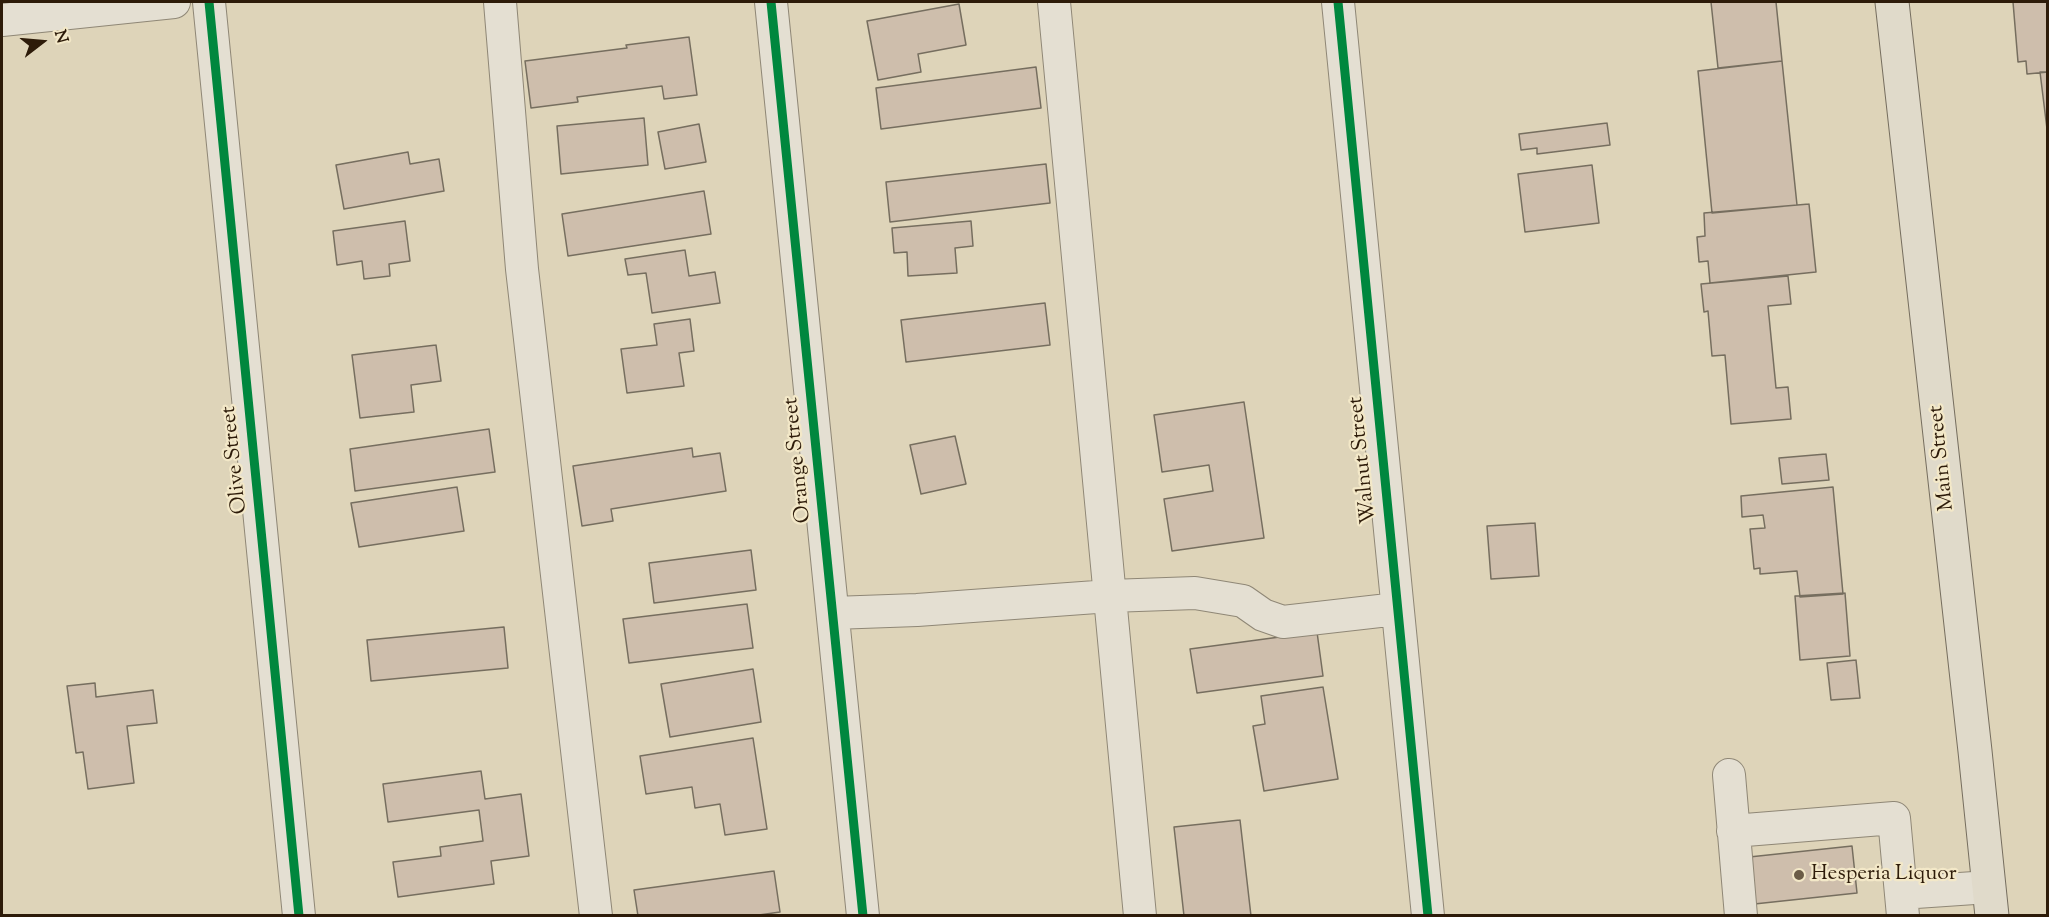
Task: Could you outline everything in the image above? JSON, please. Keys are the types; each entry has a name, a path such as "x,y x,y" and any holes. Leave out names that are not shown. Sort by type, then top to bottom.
{"main road":[{"name":"Main Street","path":"1892,2 1990,901"}],"street":[{"path":"2,20 105,6 174,2"},
{"name":"Olive Street","path":"209,2 299,915"},
{"path":"500,2 522,269 596,915"},
{"name":"Orange Street","path":"771,2 863,915"},
{"path":"1053,2 1140,915"},
{"name":"Walnut Street","path":"1338,2 1396,609 1428,915"},
{"path":"833,613 1195,593 1243,601 1263,615 1283,622 1396,609"},
{"path":"1729,775 1741,915"},
{"path":"1733,831 1894,819 1902,904 1990,901"}],"building":[{"path":"1711,2 1776,2 1782,61 1718,68"},
{"path":"2013,2 2048,2 2048,72 2027,74 2026,61 2018,62"},
{"path":"959,4 966,45 918,54 921,72 878,80 867,21"},
{"path":"689,37 697,95 664,99 662,86 577,97 578,102 531,108 525,61 627,48 626,45"},
{"path":"1782,61 1797,205 1712,213 1698,71"},
{"path":"1036,67 1041,108 881,129 876,88"},
{"path":"2040,72 2048,72 2048,129 2047,129"},
{"path":"644,118 648,165 561,174 557,126"},
{"path":"1607,123 1610,145 1537,154 1537,148 1521,150 1519,134"},
{"path":"699,124 706,162 665,169 658,132"},
{"path":"408,152 410,164 439,159 444,191 344,209 336,165"},
{"path":"1046,164 1050,203 890,222 886,182"},
{"path":"1592,165 1599,223 1525,232 1518,174"},
{"path":"704,191 711,234 568,256 562,214"},
{"path":"1809,204 1816,272 1710,283 1708,261 1699,262 1697,237 1705,236 1704,213"},
{"path":"405,221 410,261 389,264 390,276 364,279 362,261 337,265 333,231"},
{"path":"971,221 973,246 955,248 957,273 908,276 907,252 894,253 892,228"},
{"path":"685,250 689,276 715,272 720,303 652,313 646,273 628,275 625,259"},
{"path":"1788,276 1791,304 1768,306 1776,388 1788,387 1791,419 1731,424 1725,355 1712,356 1708,311 1704,312 1701,284"},
{"path":"1045,303 1050,345 906,362 901,320"},
{"path":"690,319 694,351 679,353 684,386 627,393 621,349 657,345 654,324"},
{"path":"436,345 441,381 411,385 414,412 360,418 352,355"},
{"path":"1244,402 1264,538 1172,551 1164,499 1213,491 1209,465 1162,472 1154,415"},
{"path":"489,429 495,472 355,491 350,449"},
{"path":"955,436 966,484 921,494 910,445"},
{"path":"692,448 693,457 720,453 726,491 611,509 613,521 582,526 573,466"},
{"path":"1826,454 1829,480 1782,484 1779,458"},
{"path":"457,487 464,531 359,547 351,503"},
{"path":"1833,487 1843,594 1800,597 1797,571 1760,574 1760,568 1754,569 1750,529 1765,528 1763,515 1742,517 1741,496"},
{"path":"1535,523 1539,576 1491,579 1487,526"},
{"path":"751,550 756,590 654,603 649,563"},
{"path":"1845,593 1850,656 1800,660 1795,596"},
{"path":"747,604 753,648 629,663 623,619"},
{"path":"504,627 508,668 371,681 367,640"},
{"path":"1317,632 1323,676 1197,693 1190,649"},
{"path":"1856,660 1860,698 1831,700 1827,663"},
{"path":"753,669 761,722 670,737 661,684"},
{"path":"95,683 96,697 153,690 157,723 127,726 134,783 88,789 83,752 76,753 67,686"},
{"path":"1323,687 1338,779 1264,791 1253,726 1265,724 1261,696"},
{"path":"753,738 767,829 725,835 720,804 695,808 692,787 646,794 640,756"},
{"path":"481,771 485,799 521,794 529,856 491,861 494,884 398,897 393,862 441,856 440,847 483,841 479,810 388,822 383,784"},
{"path":"1240,820 1251,916 1184,916 1174,827"},
{"name":"Hesperia Liquor","path":"1852,846 1857,893 1745,905 1740,858"},
{"path":"774,871 780,912 752,916 638,916 634,890"}],"cycle path":[{"path":"209,2 299,916"},
{"path":"771,2 863,916"},
{"path":"1338,2 1428,916"}],"place":[{"name":"Hesperia Liquor","path":"1799,875"}]}
